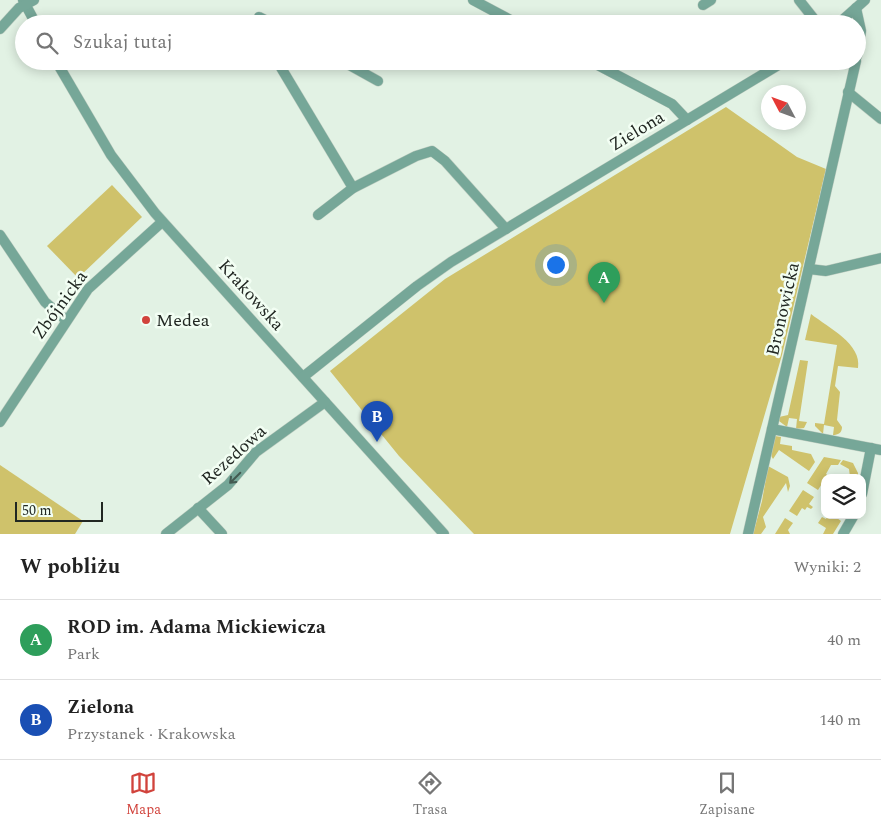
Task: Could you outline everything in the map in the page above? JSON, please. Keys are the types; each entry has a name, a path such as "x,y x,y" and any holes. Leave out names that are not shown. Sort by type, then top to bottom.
{"street":[{"path":"473,0 501,15"},
{"path":"799,0 811,15"},
{"path":"848,15 865,0"},
{"path":"0,29 28,1 33,15"},
{"path":"856,8 858,15"},
{"name":"Krakowska","path":"61,70 111,155 162,222 444,534"},
{"path":"283,70 353,188"},
{"path":"359,70 378,80"},
{"path":"607,70 672,104 687,120"},
{"name":"Zielona","path":"303,377 416,286 506,229 770,70"},
{"name":"Bronowicka","path":"748,534 854,70"},
{"path":"848,92 881,119"},
{"path":"318,215 353,188 416,156 432,151 445,161 506,229"},
{"name":"Zbójnicka","path":"0,422 66,320 94,283 162,222"},
{"path":"0,235 45,302 66,320"},
{"path":"809,269 826,271 881,258"},
{"name":"Rezedowa","path":"166,534 239,475 256,452 325,402"},
{"path":"772,428 876,449 866,481"},
{"path":"198,508 222,534"},
{"path":"843,534 852,519"}],"shaded area":[{"path":"726,107 797,157 826,169 782,355 730,534 474,534 399,456 330,371 445,279"},
{"path":"112,185 142,217 78,278 47,246"},
{"path":"811,314 843,337 855,351 858,359 858,368 838,366 835,386 840,392 837,420 842,429 837,435 833,435 834,427 824,425 823,434 815,426 815,423 824,424 837,345 805,340"},
{"path":"800,360 808,361 799,421 807,422 804,428 796,429 797,419 789,418 787,427 779,421 779,417 788,415"},
{"path":"775,436 781,437 780,444 792,446 792,450 811,454 815,462 809,471 779,450 773,459 771,451"},
{"path":"824,457 841,460 838,465 831,465 826,474 821,474 821,485 818,490 807,483"},
{"path":"843,460 853,463 858,474 850,474 849,469 840,464"},
{"path":"0,465 83,521 75,534 0,534"},
{"path":"768,466 788,477 790,486 788,492 786,483 763,517 766,527 761,534 753,534 762,501"},
{"path":"803,490 814,497 809,504 813,507 811,509 807,507 805,510 802,508 797,516 789,511"},
{"path":"785,518 793,523 788,530 790,534 775,534"},
{"path":"821,518 838,519 841,521 833,534 823,534 826,528 818,523"}],"place":[{"name":"ROD im. Adama Mickiewicza","path":"604,303"},
{"name":"Medea","path":"146,320"},
{"name":"Zielona","path":"377,442"}]}
